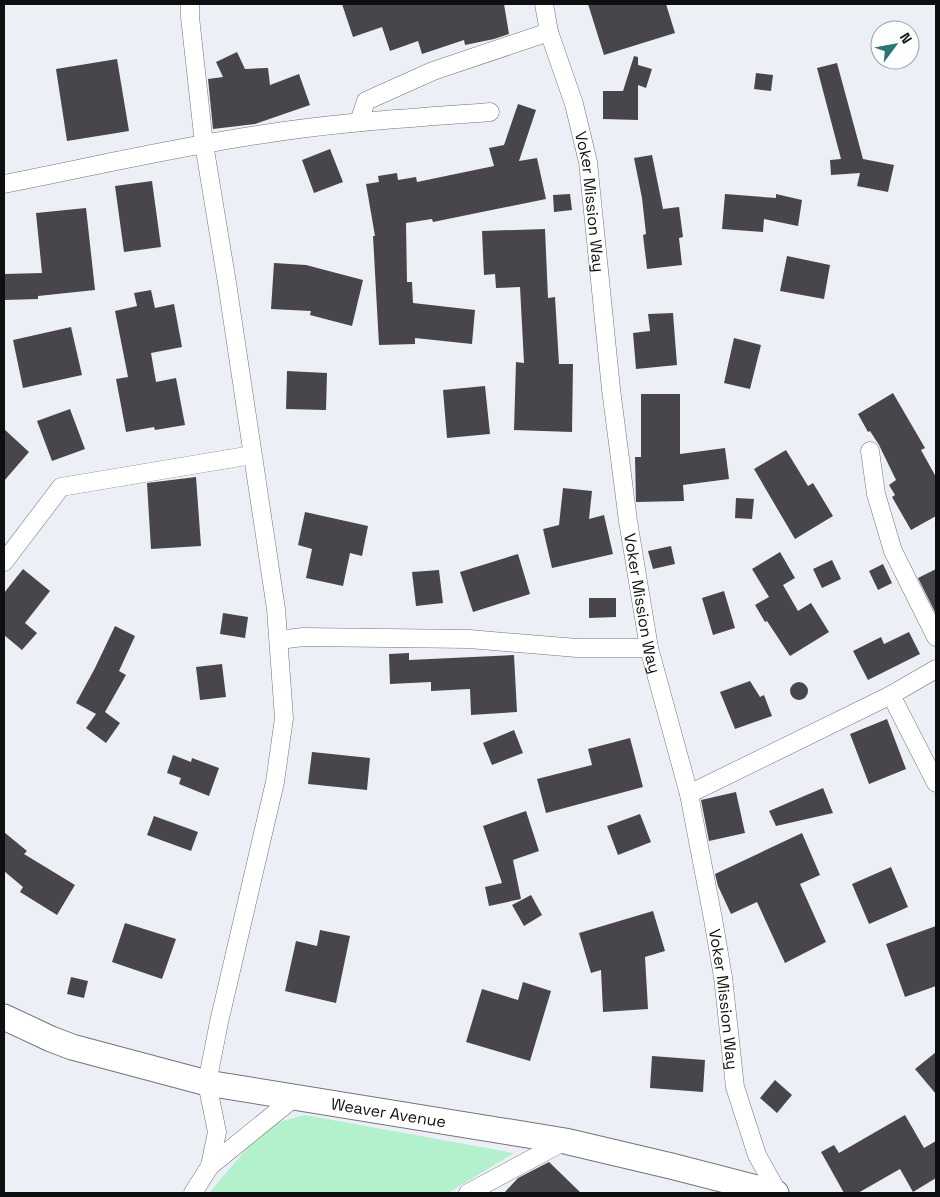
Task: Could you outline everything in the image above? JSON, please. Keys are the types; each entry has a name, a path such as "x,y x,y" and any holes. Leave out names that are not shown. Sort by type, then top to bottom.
{"street":[{"path":"190,4 204,144 228,283 279,640 284,718 275,782 219,1022 207,1083 217,1132 210,1166 194,1193"},
{"name":"Voker Mission Way","path":"544,4 549,32 574,104 588,162 610,389 628,521 649,648 689,794 724,977 735,1087 757,1155 777,1193"},
{"path":"359,122 366,101 433,71 549,32"},
{"path":"4,184 204,144 264,134 359,122 490,112"},
{"path":"870,451 876,494 888,536 936,637"},
{"path":"4,562 61,487 252,455"},
{"path":"279,640 302,637 469,639 577,648 649,648"},
{"path":"689,794 891,694 936,669"},
{"path":"891,694 936,783"},
{"name":"Weaver Avenue","path":"4,1017 72,1047 207,1083 565,1141 777,1193"},
{"path":"210,1166 295,1096"},
{"path":"468,1193 565,1141"}],"green space":[{"path":"305,1115 514,1153 448,1193 209,1193 261,1132 282,1121"}],"building":[{"path":"342,4 504,4 509,34 465,45 464,40 422,54 418,41 390,51 382,27 353,37"},
{"path":"588,4 666,4 675,33 604,55"},
{"path":"237,52 245,69 268,68 270,85 299,74 310,105 255,124 213,129 208,79 223,77 216,62"},
{"path":"634,56 638,57 638,65 652,69 646,88 638,85 638,120 603,119 603,91 623,91"},
{"path":"117,59 129,131 67,141 56,69"},
{"path":"837,63 863,159 894,165 888,192 857,186 860,173 831,175 830,160 841,159 817,68"},
{"path":"756,73 773,75 771,91 754,89"},
{"path":"518,104 536,110 519,161 537,158 546,199 433,222 432,219 406,223 407,282 412,282 413,303 475,310 472,344 415,338 415,344 379,345 373,236 375,236 366,184 379,182 378,176 397,173 398,180 416,177 417,182 494,166 489,148 504,145"},
{"path":"330,149 343,182 314,193 302,160"},
{"path":"652,155 663,209 679,207 683,237 679,238 682,265 647,269 643,235 646,234 642,198 634,158"},
{"path":"152,181 161,247 124,252 115,186"},
{"path":"570,194 572,210 554,212 553,195"},
{"path":"725,194 776,198 776,194 802,200 798,226 764,219 763,232 722,229"},
{"path":"86,208 95,290 38,296 38,299 4,300 4,274 42,273 36,213"},
{"path":"545,229 548,298 555,297 559,364 573,364 572,432 514,430 516,362 524,363 520,287 496,288 495,274 484,275 482,231"},
{"path":"787,256 830,265 824,299 780,291"},
{"path":"274,263 306,265 363,280 352,326 310,315 311,311 271,309"},
{"path":"151,290 155,308 174,304 182,347 151,353 156,382 176,378 185,425 155,430 154,427 126,432 116,379 128,377 115,311 137,306 134,293"},
{"path":"673,313 677,365 636,369 633,333 650,331 648,314"},
{"path":"71,327 82,375 23,388 13,340"},
{"path":"734,338 761,345 750,389 724,383"},
{"path":"287,371 327,373 326,410 286,409"},
{"path":"485,386 490,434 447,438 443,390"},
{"path":"893,393 925,448 921,450 936,477 936,516 911,530 892,497 895,495 889,485 896,480 879,445 870,431 868,432 858,414"},
{"path":"641,394 680,394 680,454 725,448 729,479 683,485 684,501 636,502 635,457 641,457"},
{"path":"70,409 85,449 52,461 37,421"},
{"path":"4,429 29,452 4,481"},
{"path":"786,450 808,486 813,483 833,516 795,539 754,469"},
{"path":"196,477 201,546 151,549 147,483"},
{"path":"563,488 592,491 589,519 604,515 613,554 552,568 543,529 559,525"},
{"path":"736,498 754,499 752,519 735,518"},
{"path":"305,512 368,526 362,556 350,553 343,586 306,578 312,549 298,545"},
{"path":"671,546 675,564 653,569 648,551"},
{"path":"780,552 795,578 783,585 798,611 811,603 829,632 790,656 755,605 769,597 752,569"},
{"path":"518,554 530,594 473,612 460,572"},
{"path":"832,560 841,579 822,588 813,569"},
{"path":"883,564 892,583 878,590 869,571"},
{"path":"23,569 50,591 25,623 37,633 22,650 4,635 4,593"},
{"path":"936,569 936,614 918,578"},
{"path":"439,570 443,603 416,606 412,572"},
{"path":"724,591 735,628 713,635 702,598"},
{"path":"589,598 616,598 616,617 589,618"},
{"path":"223,613 248,617 245,638 220,634"},
{"path":"115,626 135,636 119,671 126,675 105,712 120,723 106,743 86,728 96,714 76,703"},
{"path":"909,632 920,654 868,680 853,651 881,637 884,644"},
{"path":"409,653 409,660 514,655 517,712 471,715 470,689 431,691 431,682 390,684 389,654"},
{"path":"222,664 226,697 200,700 196,667"},
{"path":"750,681 760,697 764,695 772,716 735,729 720,692"},
{"path":"799,682 805,685 808,691 805,697 799,700 793,697 790,691 793,685"},
{"path":"887,719 906,769 869,784 850,734"},
{"path":"514,730 523,753 492,765 483,743"},
{"path":"630,738 643,787 546,813 537,779 592,765 588,749"},
{"path":"312,752 370,758 367,790 308,784"},
{"path":"173,755 191,762 192,758 219,768 209,796 179,784 181,778 167,773"},
{"path":"823,788 833,813 776,826 769,811"},
{"path":"736,792 745,833 709,841 701,800"},
{"path":"526,811 539,851 513,860 521,899 489,906 485,887 502,883 483,826"},
{"path":"640,814 651,842 618,855 607,826"},
{"path":"154,816 198,832 191,851 147,835"},
{"path":"4,832 27,851 24,854 75,885 57,915 20,892 23,887 4,871"},
{"path":"802,833 820,875 800,884 826,942 785,963 757,902 731,914 718,886 715,874"},
{"path":"891,867 908,907 869,924 852,884"},
{"path":"531,895 542,915 524,926 512,905"},
{"path":"653,911 665,951 645,957 648,1009 603,1012 601,970 591,973 579,933"},
{"path":"125,923 176,939 162,979 112,962"},
{"path":"936,926 936,986 905,997 886,944"},
{"path":"320,930 350,936 336,1003 285,991 296,941 317,946"},
{"path":"71,977 88,981 84,998 67,994"},
{"path":"523,982 551,991 530,1061 466,1042 482,989 518,1000"},
{"path":"936,1052 936,1094 915,1069"},
{"path":"652,1056 705,1060 703,1092 650,1088"},
{"path":"775,1080 792,1095 777,1113 760,1098"},
{"path":"905,1115 924,1148 936,1141 936,1178 913,1192 900,1169 858,1193 844,1193 821,1152 834,1145 839,1153"},
{"path":"549,1162 581,1193 504,1193 518,1178"}]}
